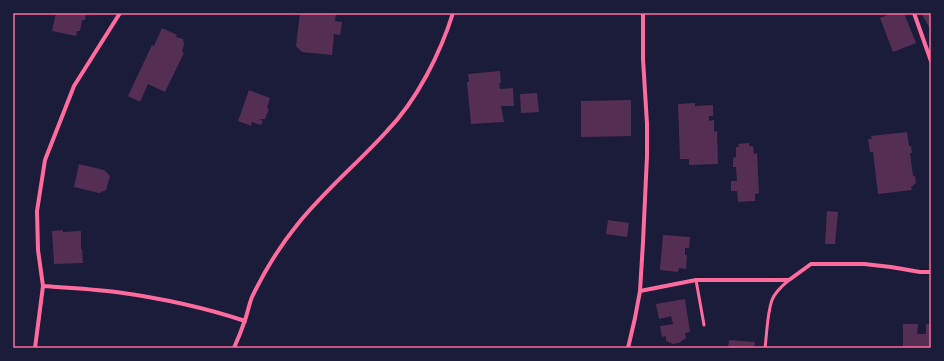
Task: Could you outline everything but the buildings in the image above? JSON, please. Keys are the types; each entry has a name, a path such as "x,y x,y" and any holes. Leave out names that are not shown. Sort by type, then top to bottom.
{"street":[{"path":"35,348 43,286 38,250 37,211 45,160 74,86 120,13"},
{"path":"234,348 245,321 252,298 278,252 296,226 311,208 388,130 411,100 428,72 441,46 453,13"},
{"path":"628,348 640,292 647,156 643,59 643,13"},
{"path":"914,13 931,61"},
{"path":"640,292 696,280 789,280 811,264 864,264 920,272 931,272"},
{"path":"43,286 142,296 218,312 245,321"}],"lane":[{"path":"696,280 704,325"},
{"path":"766,348 768,319 773,299 782,286 789,280"}]}
